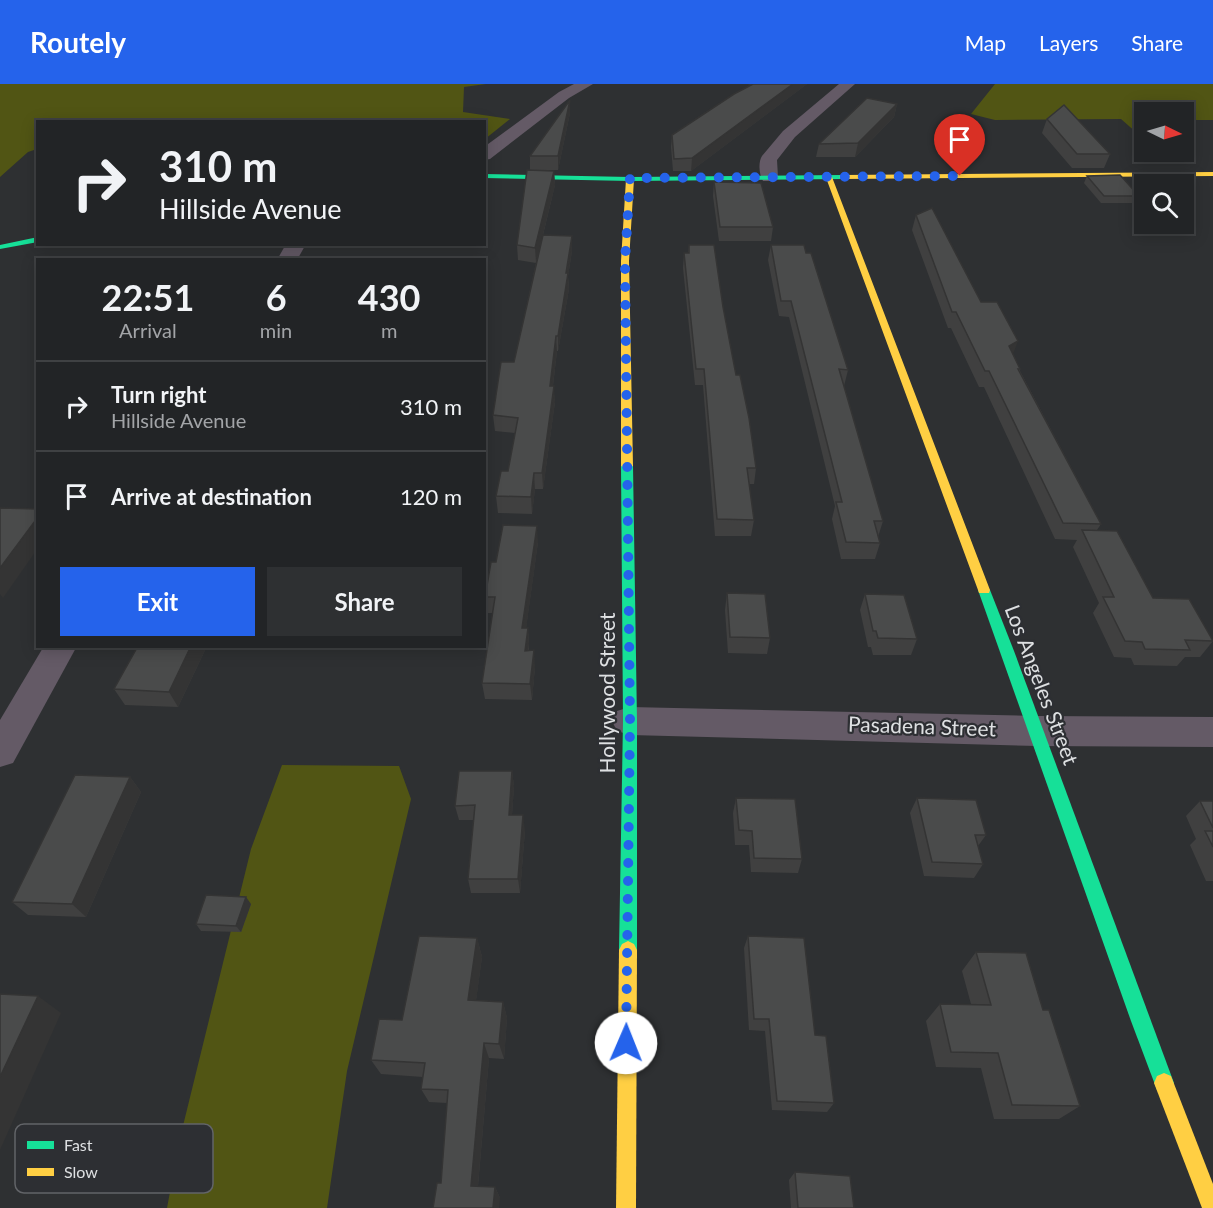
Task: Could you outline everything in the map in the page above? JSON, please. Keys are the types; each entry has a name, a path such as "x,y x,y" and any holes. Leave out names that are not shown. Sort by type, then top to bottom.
{"street":[{"path":"486,154 564,95 586,84"},
{"path":"769,177 768,160 789,134 848,84"},
{"path":"486,176 630,178 1213,174"},
{"name":"Los Angeles Street","path":"828,177 1038,731 1118,960 1212,1208"},
{"name":"Hollywood Street","path":"626,1208 630,721 625,261 630,178"},
{"path":"0,247 36,239"},
{"path":"0,752 61,648"},
{"name":"Pasadena Street","path":"630,721 1038,731 1213,732"}],"green space":[{"path":"0,84 486,84 464,87 463,112 510,119 486,138 486,120 36,120 36,149 28,152 0,177"},
{"path":"995,84 1213,84 1213,120 1194,120 1194,102 1134,102 1134,130 1121,119 995,120 971,114"},
{"path":"282,765 399,766 411,799 347,1071 327,1208 167,1208 170,1193 213,1193 213,1124 183,1124 251,849"}],"building":[{"path":"753,84 793,84 692,158 674,159 672,135"},
{"path":"867,98 897,104 858,143 819,144"},
{"path":"570,100 558,156 530,156"},
{"path":"1064,105 1110,154 1077,154 1047,119"},
{"path":"527,170 554,171 535,248 517,245"},
{"path":"1120,175 1134,190 1134,196 1104,196 1087,176"},
{"path":"714,182 761,183 773,227 720,227"},
{"path":"932,208 981,302 997,302 1018,341 1009,346 1020,369 1018,369 1101,524 1063,523 989,371 985,371 956,312 952,312 916,215"},
{"path":"543,235 572,236 558,336 556,336 550,386 554,386 542,473 534,473 531,497 496,496 501,471 508,471 518,418 493,415 501,362 514,362"},
{"path":"689,245 714,245 736,375 740,375 749,418 756,468 747,468 754,520 717,519 704,369 696,369 684,253 689,253"},
{"path":"771,245 804,245 806,253 811,253 848,370 839,369 883,521 874,521 880,543 846,542 836,502 842,502 791,301 781,301"},
{"path":"0,508 36,509 36,520 0,568"},
{"path":"503,525 537,526 522,628 528,628 525,651 534,650 530,684 482,683 495,597 486,597 486,591 491,562 496,562"},
{"path":"1082,530 1117,531 1153,598 1189,599 1213,641 1185,640 1190,650 1145,649 1142,642 1125,641 1103,597 1114,597"},
{"path":"727,593 765,594 770,638 730,637"},
{"path":"865,594 904,595 917,639 878,638 876,631 873,631"},
{"path":"137,648 190,648 169,692 114,689"},
{"path":"459,771 512,771 509,815 523,815 518,879 468,879 475,805 455,806"},
{"path":"75,775 130,777 72,904 12,902"},
{"path":"736,798 795,799 802,859 754,858 752,831 739,830"},
{"path":"917,798 976,800 986,835 975,835 983,864 932,862"},
{"path":"1200,801 1213,801 1213,828"},
{"path":"1205,831 1213,831 1213,847"},
{"path":"206,895 246,897 236,926 196,924"},
{"path":"419,936 477,938 468,1000 503,1002 499,1044 484,1043 471,1186 495,1187 493,1208 433,1208 437,1183 441,1183 448,1090 421,1089 425,1063 371,1060 379,1019 402,1020"},
{"path":"748,936 804,938 815,1035 826,1036 834,1103 777,1101 769,1019 754,1019"},
{"path":"976,952 1026,953 1043,1010 1049,1010 1080,1106 1012,1105 998,1053 951,1052 940,1004 991,1005"},
{"path":"0,994 38,996 0,1077"},
{"path":"795,1172 850,1176 854,1208 798,1208"}],"traffic: fast":[{"path":"486,176 630,179 843,177"},
{"path":"0,247 36,239"},
{"path":"627,466 630,721 628,950"},
{"path":"984,590 1164,1083"}],"traffic: slow":[{"path":"843,177 1213,174"},
{"path":"828,177 984,590"},
{"path":"627,466 625,261 630,179"},
{"path":"626,1208 628,950"},
{"path":"1164,1083 1212,1208"}],"route":[{"path":"626,1043 630,721 625,241 630,178 960,176"}]}
